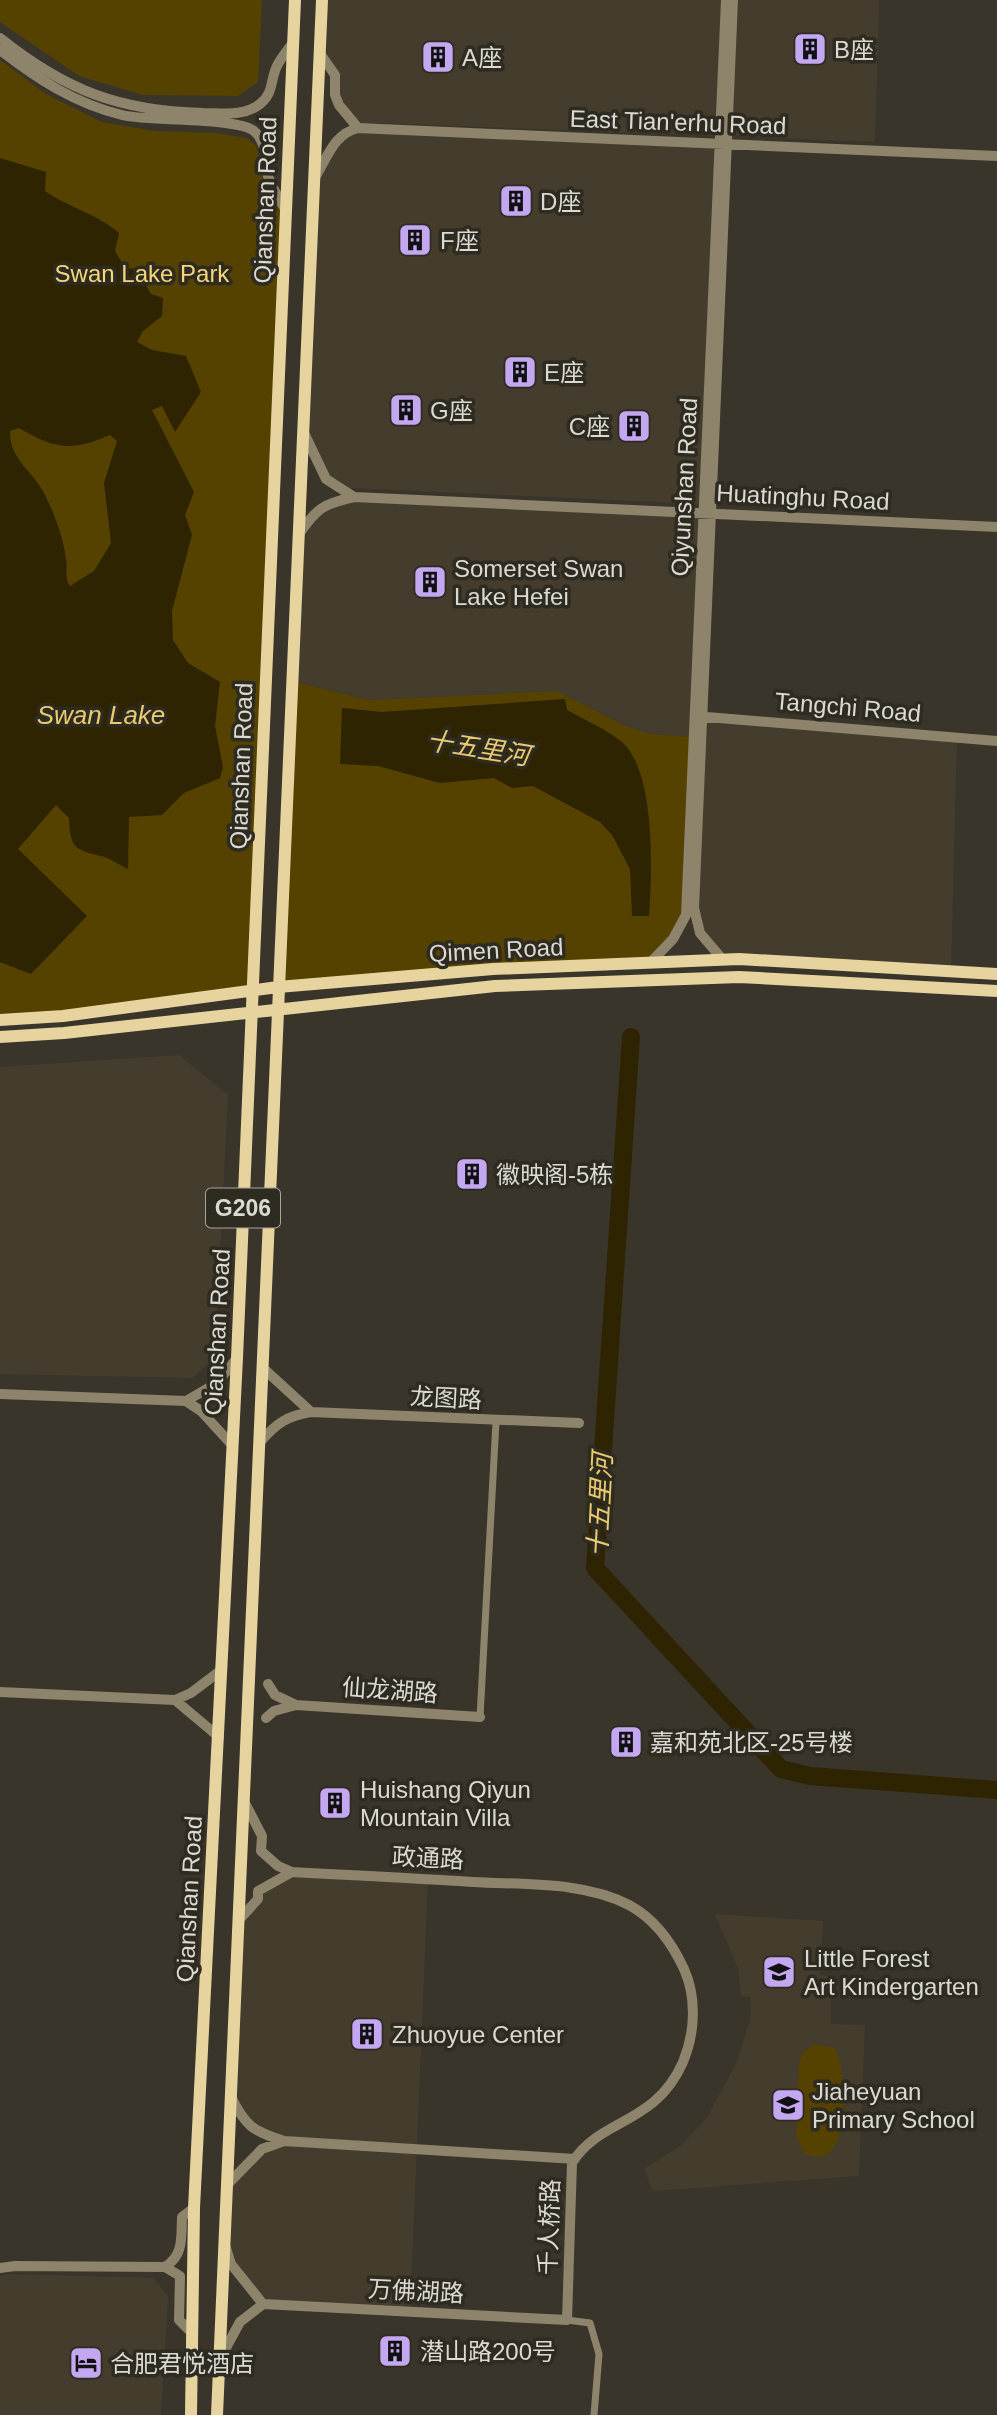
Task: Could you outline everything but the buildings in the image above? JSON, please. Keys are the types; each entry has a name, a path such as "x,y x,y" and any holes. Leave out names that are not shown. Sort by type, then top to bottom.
{"main road":[{"name":"Qianshan Road","path":"191,2415 194,2208 237,1358 295,0"},
{"name":"Qianshan Road","path":"217,2415 322,0"},
{"name":"Qimen Road","path":"0,1020 63,1016 278,987 493,969 723,960 951,969 997,974"},
{"name":"Qimen Road","path":"0,1037 64,1034 495,986 739,976 997,991"}],"street":[{"name":"Qiyunshan Road","path":"650,964 673,939 686,915 707,514 723,145 726,0"},
{"path":"723,145 733,0"},
{"path":"0,38 60,81 91,95 158,111 200,113 238,113 249,111 261,103 269,96 276,68 292,44"},
{"path":"0,50 55,89 110,111 157,121 243,125 254,131 262,141 267,173 285,209"},
{"path":"314,179 333,144 347,131 358,128 339,105 335,95 335,75 320,51"},
{"name":"East Tian'erhu Road","path":"358,128 997,156"},
{"path":"303,431 326,479 354,497"},
{"name":"Huatinghu Road","path":"299,534 314,513 327,503 354,497 997,527"},
{"path":"698,714 694,908 700,933 723,960"},
{"name":"Tangchi Road","path":"698,714 997,735"},
{"name":"Tangchi Road","path":"698,714 997,741"},
{"path":"186,1401 217,1383 237,1358"},
{"path":"264,1369 311,1412"},
{"path":"0,1394 186,1401 201,1411 232,1445"},
{"path":"261,1441 278,1422 289,1416 311,1412"},
{"name":"龙图路","path":"311,1412 496,1422 579,1423"},
{"path":"480,1717 496,1422"},
{"path":"0,1692 175,1700 191,1693 220,1671"},
{"path":"268,1684 275,1695 296,1705"},
{"path":"175,1700 219,1737"},
{"path":"266,1718 274,1711 296,1705"},
{"name":"仙龙湖路","path":"296,1705 480,1717"},
{"path":"244,1801 262,1836 261,1851 278,1866 292,1871"},
{"path":"238,1921 258,1899 258,1891 292,1871"},
{"name":"政通路","path":"292,1871 561,1887"},
{"name":"千人桥路","path":"561,1887 607,1897 629,1905 648,1918 664,1934 677,1954 692,1997 690,2040 675,2078 645,2111 585,2145 575,2159 570,2175 567,2319"},
{"path":"231,2097 244,2123 260,2133 284,2141 575,2159"},
{"path":"228,2184 262,2149 284,2141"},
{"path":"165,2267 176,2260 180,2250 181,2217 194,2208"},
{"path":"220,2362 228,2340 240,2322 263,2304 231,2264 225,2245"},
{"path":"0,2268 165,2267 180,2276 179,2320 193,2334"},
{"name":"万佛湖路","path":"263,2304 567,2319"},
{"path":"567,2319 590,2323 599,2354 594,2415"}],"shaded area":[{"path":"322,0 726,0 720,136 378,123 361,128 719,145 704,504 346,488 326,479 308,444 314,179 333,143 357,129 339,105 335,75 319,52"},
{"path":"733,0 879,0 875,142 727,136"},
{"path":"354,497 703,513 694,737 651,734 626,726 557,691 370,700 292,681 299,534 314,513"},
{"path":"702,717 957,737 951,969 723,960 695,918"},
{"path":"179,1055 228,1095 215,1357 192,1378 0,1374 0,1067"},
{"path":"292,1872 428,1879 410,2311 263,2304 231,2264 228,2184 246,2163 283,2141 260,2133 231,2097 238,1921 258,1891"},
{"name":"Jiaheyuan Primary School","path":"715,1914 823,1921 820,1975 831,1976 831,2024 865,2025 859,2176 653,2191 644,2169 680,2146 706,2119 737,2062 751,2016 750,1997 741,1996 738,1968"},
{"path":"9,2274 153,2278 168,2296 161,2415 0,2415 0,2276"}],"green space":[{"path":"0,0 262,0 258,82 238,96 143,95 79,76 0,22"},
{"name":"Swan Lake Park","path":"0,60 46,94 102,122 155,131 217,133 247,138 256,146 265,177 285,209 253,991 0,1020"},
{"path":"292,681 370,700 557,691 626,726 651,734 694,737 686,915 650,963 278,987"},
{"path":"815,2044 835,2048 844,2095 839,2136 832,2150 820,2157 804,2153 796,2135 799,2062 804,2051"}],"water":[{"name":"Swan Lake","path":"0,158 46,172 45,191 101,220 119,233 115,251 125,268 137,269 151,294 163,298 162,316 143,331 137,342 152,350 186,356 201,392 175,432 162,406 152,410 194,492 185,515 192,535 172,611 173,640 188,663 220,682 215,726 223,767 220,778 184,793 162,815 129,817 128,869 108,858 85,852 75,846 69,818 56,805 18,849 87,916 31,974 0,962","holes":["19,428 63,446 84,444 110,435 117,441 104,483 111,543 94,571 70,586 56,520 42,489 14,451 10,431"]},
{"path":"565,699 567,710 623,743 634,758 647,800 650,825 649,916 632,916 630,869 612,835 600,822 533,786 512,788 494,778 440,783 378,766 340,764 342,708 382,712"}],"waterway":[{"name":"十五里河","path":"631,1037 595,1568 781,1769 810,1776 997,1790"}],"place":[{"name":"B座","path":"810,49"},
{"name":"A座","path":"438,57"},
{"name":"D座","path":"516,201"},
{"name":"F座","path":"415,240"},
{"name":"E座","path":"520,372"},
{"name":"G座","path":"406,410"},
{"name":"C座","path":"634,426"},
{"name":"Somerset Swan Lake Hefei","path":"430,582"},
{"name":"徽映阁-5栋","path":"472,1174"},
{"name":"嘉和苑北区-25号楼","path":"626,1742"},
{"name":"Huishang Qiyun Mountain Villa","path":"335,1803"},
{"name":"Little Forest Art Kindergarten","path":"779,1972"},
{"name":"Zhuoyue Center","path":"367,2034"},
{"name":"Jiaheyuan Primary School","path":"788,2105"},
{"name":"潜山路200号","path":"395,2351"},
{"name":"合肥君悦酒店","path":"86,2363"}]}
